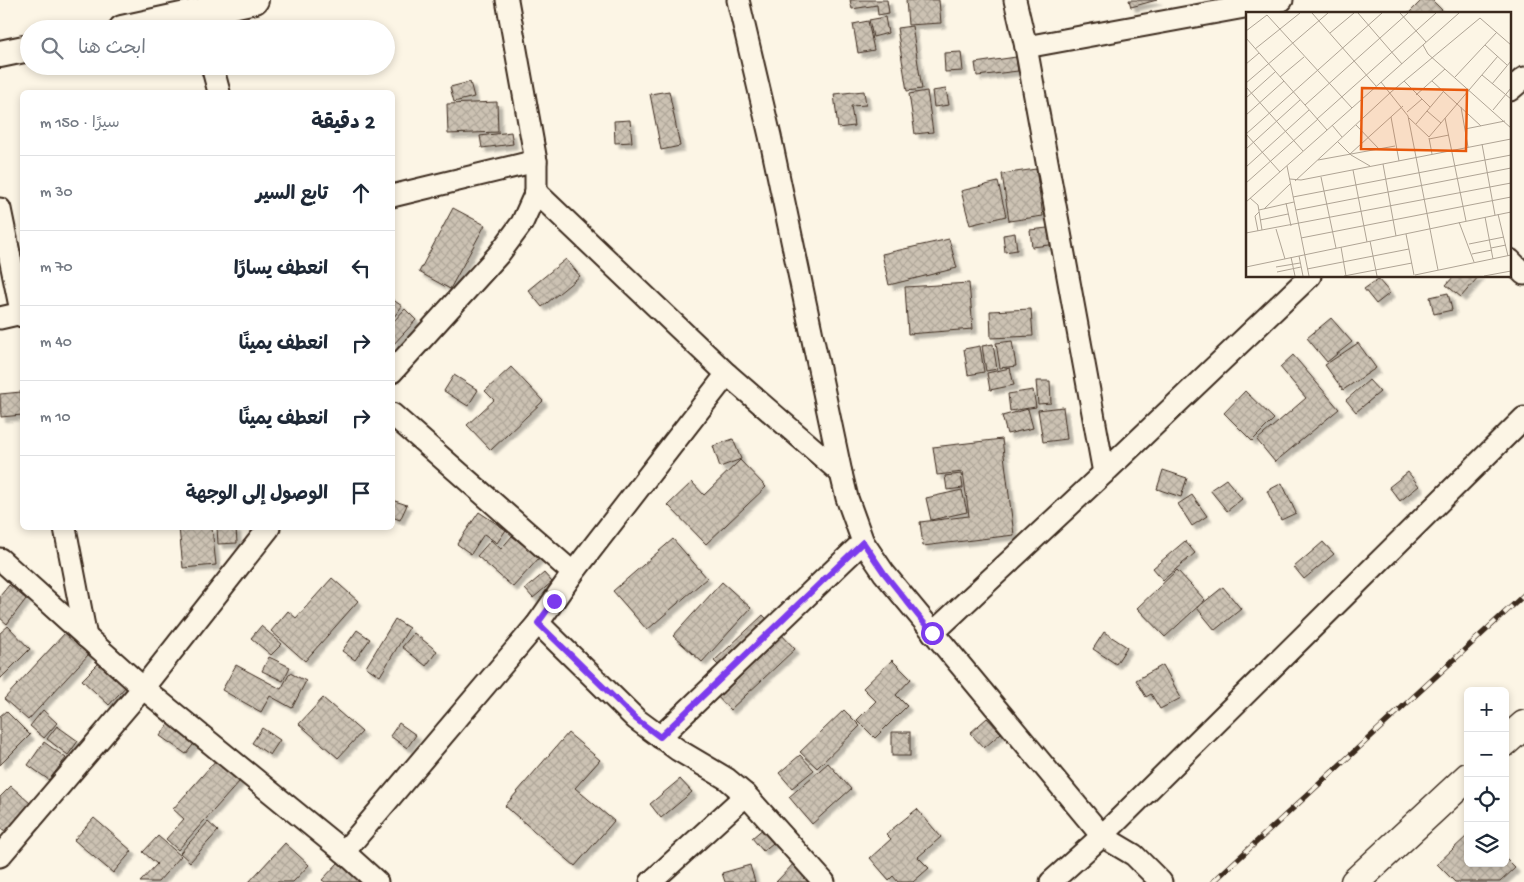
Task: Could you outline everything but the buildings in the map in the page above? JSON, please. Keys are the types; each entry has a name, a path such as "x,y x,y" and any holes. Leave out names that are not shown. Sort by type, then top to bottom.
{"main road":[{"path":"1509,738 1524,725"},
{"path":"1355,882 1464,781"}],"street":[{"path":"168,20 255,0"},
{"path":"395,369 499,254 522,223 536,192 536,162 507,0"},
{"path":"738,0 770,136 841,473 847,498 863,542 884,573 932,633 1102,836 1134,855 1161,882"},
{"path":"1015,0 1026,47 1104,473"},
{"path":"1026,47 1274,6"},
{"path":"0,54 20,50"},
{"path":"214,75 218,90"},
{"path":"1512,88 1524,78"},
{"path":"395,195 536,162"},
{"path":"536,192 727,374 841,473"},
{"path":"0,209 20,304"},
{"path":"1512,262 1524,274"},
{"path":"932,633 1104,473 1308,278"},
{"path":"0,318 20,314"},
{"path":"344,852 538,623 573,573 727,374"},
{"path":"395,417 573,573"},
{"path":"1051,882 1102,836 1524,418"},
{"path":"65,530 86,637"},
{"path":"0,856 144,688 267,530"},
{"path":"660,737 863,542"},
{"path":"0,558 144,688 344,852 377,882"},
{"path":"538,623 636,719 660,737 727,779 746,795 824,882"},
{"path":"651,882 746,795"}],"railway":[{"path":"1213,882 1524,595"}],"route":[{"path":"554,601 538,623 636,719 660,737 863,542 884,573 932,633"}]}
